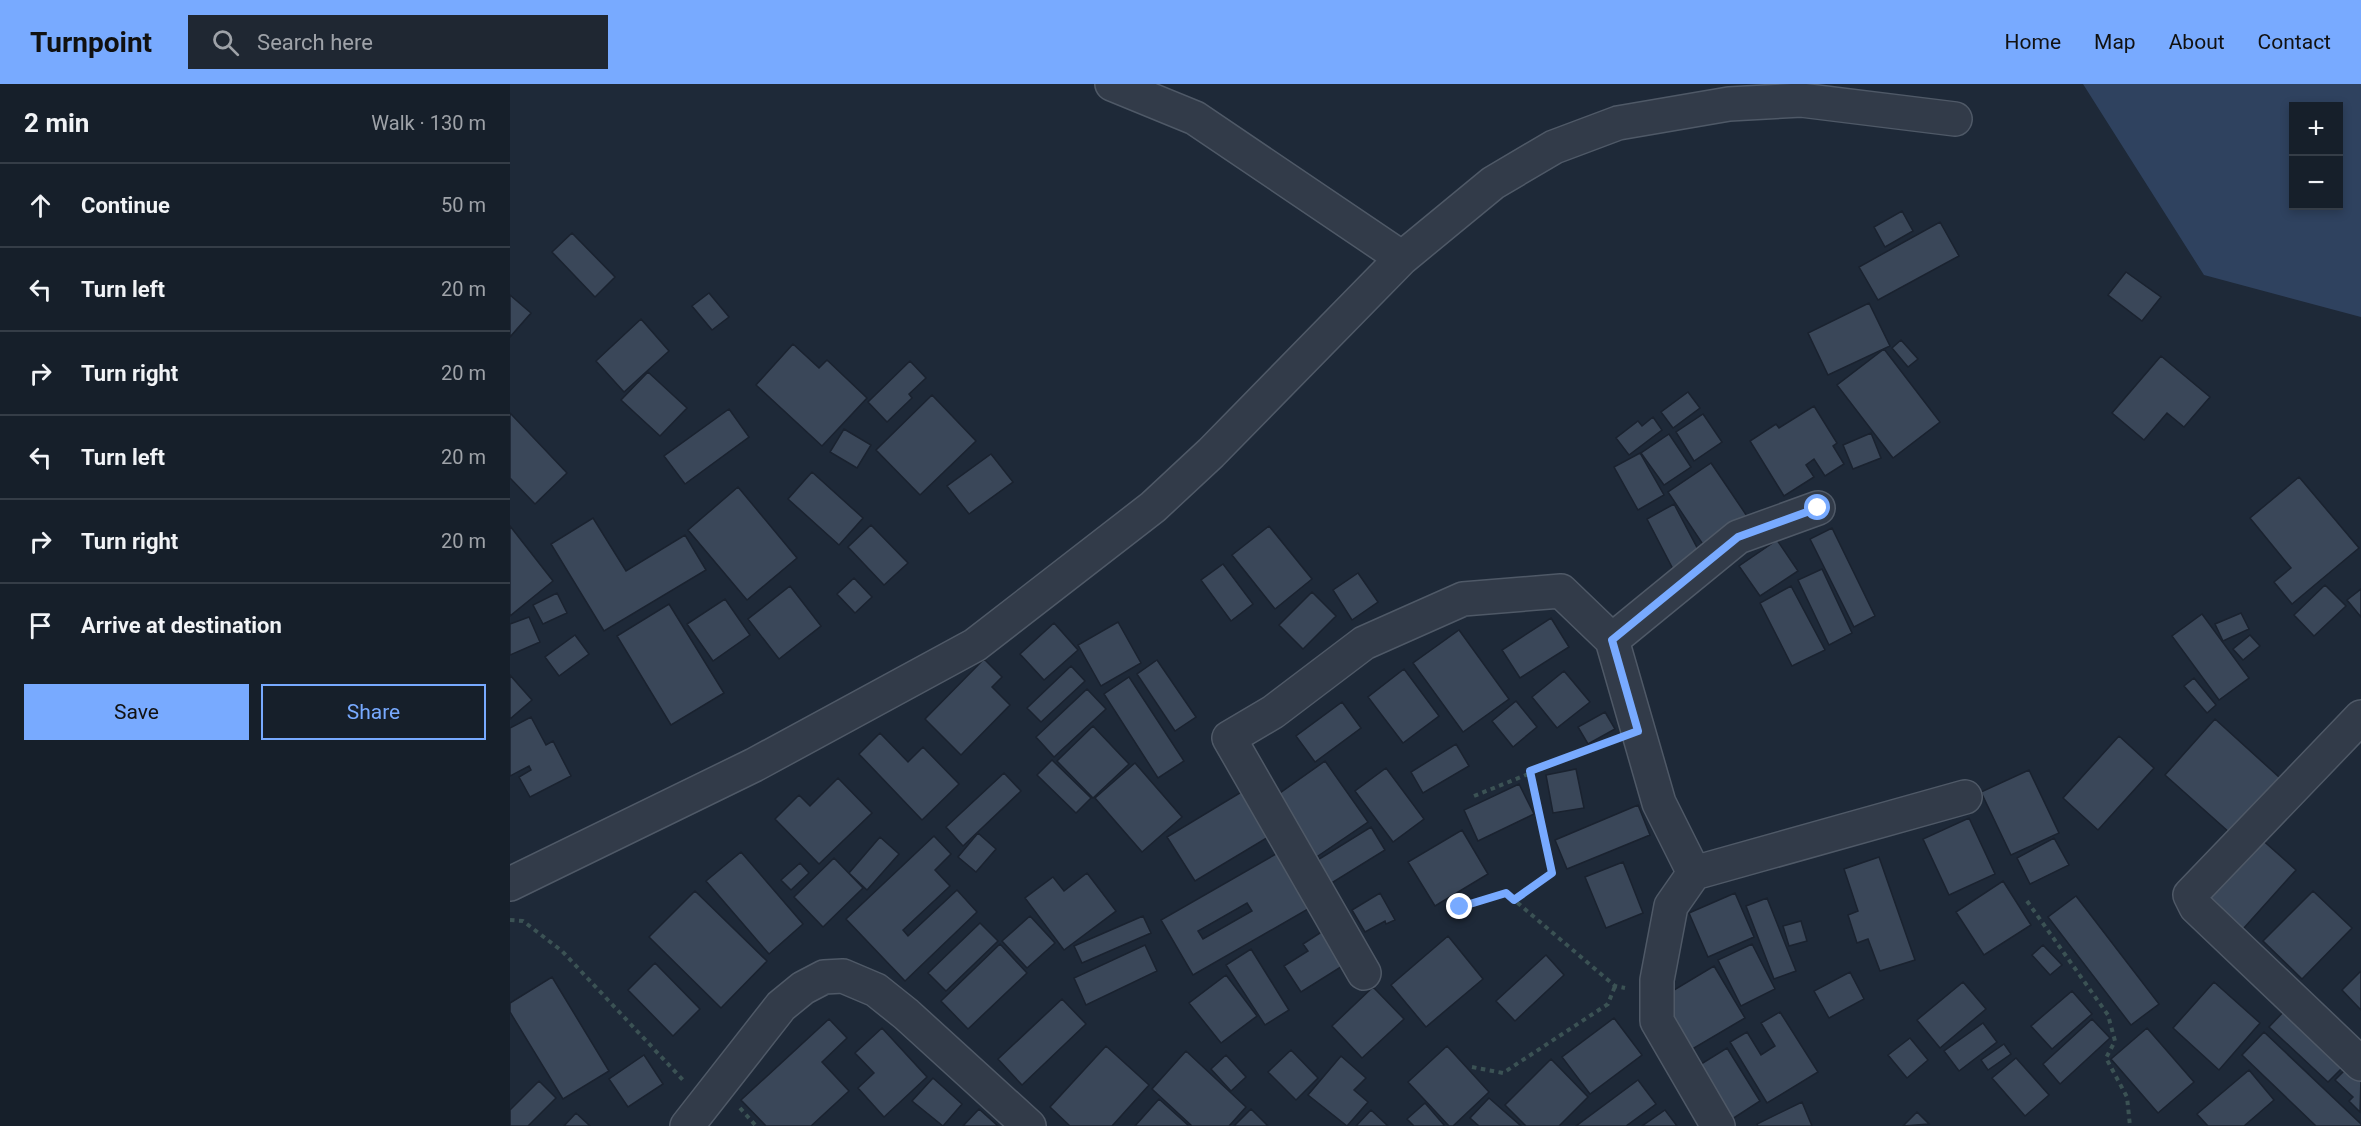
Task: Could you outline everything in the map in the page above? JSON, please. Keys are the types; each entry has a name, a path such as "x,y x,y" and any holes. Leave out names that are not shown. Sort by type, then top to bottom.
{"street":[{"path":"1112,84 1195,118 1402,258"},
{"path":"513,874 754,765 975,645 1153,507 1211,453 1402,258 1493,183 1554,147 1618,123 1729,104 1801,100 1955,119"},
{"path":"1612,640 1738,537 1818,508"},
{"path":"1364,973 1229,738 1273,712 1364,642 1463,599 1561,591 1612,640 1659,803 1694,873"},
{"path":"2361,717 2190,895 2196,907 2361,1064"},
{"path":"1718,1126 1657,1021 1655,992 1671,906 1694,873 1965,797"},
{"path":"697,1114 781,1006 803,988 824,977 843,976 876,990 1029,1126"}],"path":[{"path":"1474,796 1530,771 1638,731"},
{"path":"1514,900 1552,873 1530,771"},
{"path":"1460,907 1506,893 1615,986 1655,992"},
{"path":"2027,901 2108,1015 2115,1041 2106,1058 2127,1097 2130,1126"},
{"path":"510,920 522,921 562,951 697,1114"},
{"path":"1472,1067 1503,1073 1608,1004 1615,986"}],"water":[{"path":"2083,84 2361,84 2361,317 2204,275"}],"building":[{"path":"1902,211 1913,231 1885,247 1874,227"},
{"path":"1940,222 1959,256 1878,300 1859,267"},
{"path":"572,233 615,277 595,297 552,252"},
{"path":"2126,272 2161,297 2142,321 2108,295"},
{"path":"709,293 729,317 712,330 692,306"},
{"path":"510,295 531,313 510,337"},
{"path":"1869,303 1890,346 1828,375 1808,333"},
{"path":"641,319 669,351 624,392 596,361"},
{"path":"1901,340 1918,359 1908,367 1892,348"},
{"path":"793,344 819,368 827,360 867,398 822,446 756,385"},
{"path":"1884,349 1940,422 1893,458 1837,385"},
{"path":"2161,356 2210,397 2184,427 2167,413 2144,440 2112,413"},
{"path":"910,361 926,378 909,394 912,398 887,422 868,402"},
{"path":"648,372 687,408 660,436 621,400"},
{"path":"1688,392 1700,408 1673,428 1661,412"},
{"path":"932,395 976,441 920,495 876,450"},
{"path":"1814,406 1837,443 1833,446 1844,464 1825,476 1814,459 1806,465 1814,477 1784,496 1750,441 1776,424 1779,428"},
{"path":"729,409 749,437 685,484 664,456"},
{"path":"510,413 567,473 535,504 510,478"},
{"path":"1703,414 1722,442 1694,461 1676,432"},
{"path":"1653,417 1662,430 1629,455 1616,438 1638,421 1642,426"},
{"path":"844,429 871,445 857,468 830,452"},
{"path":"1871,433 1881,458 1853,469 1843,445"},
{"path":"1669,434 1691,467 1664,485 1641,453"},
{"path":"1640,453 1664,495 1638,510 1614,467"},
{"path":"991,454 1013,482 969,514 947,486"},
{"path":"1711,463 1753,525 1710,555 1668,492"},
{"path":"812,472 863,518 839,545 788,499"},
{"path":"2299,477 2359,548 2292,604 2274,582 2291,568 2250,518"},
{"path":"738,487 797,558 747,600 688,530"},
{"path":"1674,504 1702,557 1674,571 1647,519"},
{"path":"593,518 626,571 685,535 706,570 604,631 551,544"},
{"path":"871,525 908,563 884,585 848,547"},
{"path":"510,526 553,581 510,616"},
{"path":"1269,526 1312,579 1275,609 1232,555"},
{"path":"1832,528 1875,616 1854,627 1810,539"},
{"path":"1777,540 1798,571 1760,596 1739,566"},
{"path":"1223,564 1253,604 1231,621 1201,580"},
{"path":"1822,569 1852,633 1829,645 1798,580"},
{"path":"1358,573 1378,602 1352,620 1333,590"},
{"path":"854,578 872,597 855,613 837,594"},
{"path":"2325,585 2346,606 2314,636 2294,615"},
{"path":"790,586 821,626 779,659 748,619"},
{"path":"1791,586 1825,650 1792,666 1760,603"},
{"path":"2361,589 2361,617 2347,600"},
{"path":"1312,592 1336,616 1303,649 1279,625"},
{"path":"557,593 567,613 543,624 533,605"},
{"path":"725,599 750,635 713,661 687,624"},
{"path":"669,604 724,693 671,725 617,636"},
{"path":"2241,613 2249,629 2223,641 2215,624"},
{"path":"2202,614 2249,678 2219,700 2172,636"},
{"path":"529,617 540,642 510,655 510,624"},
{"path":"1551,618 1569,647 1520,678 1502,650"},
{"path":"1118,622 1141,663 1101,686 1078,645"},
{"path":"1054,623 1078,650 1044,680 1020,654"},
{"path":"1459,630 1509,699 1463,732 1413,663"},
{"path":"575,635 589,654 559,676 545,657"},
{"path":"2250,635 2260,646 2243,660 2233,649"},
{"path":"984,659 1002,677 992,687 1010,705 961,755 925,719"},
{"path":"1157,660 1196,717 1175,731 1137,674"},
{"path":"1071,666 1085,681 1041,722 1027,708"},
{"path":"1404,669 1439,716 1403,743 1368,697"},
{"path":"1564,671 1590,702 1557,728 1532,697"},
{"path":"510,675 532,700 510,719"},
{"path":"1129,677 1184,761 1158,778 1104,694"},
{"path":"2194,678 2216,705 2207,713 2184,686"},
{"path":"1087,689 1106,709 1054,757 1036,737"},
{"path":"1516,701 1537,727 1513,747 1492,721"},
{"path":"1342,702 1361,728 1315,762 1296,736"},
{"path":"1605,712 1615,729 1588,744 1578,727"},
{"path":"531,717 546,745 553,741 571,776 530,797 519,777 531,770 529,766 510,776 510,728"},
{"path":"2215,719 2280,778 2230,833 2165,775"},
{"path":"1093,726 1129,764 1093,798 1057,761"},
{"path":"880,733 908,762 923,747 959,784 922,820 859,754"},
{"path":"2119,736 2154,768 2098,830 2063,798"},
{"path":"1456,744 1469,766 1423,793 1411,772"},
{"path":"1052,760 1091,798 1076,813 1037,775"},
{"path":"1325,761 1368,822 1315,858 1273,798"},
{"path":"1135,763 1182,817 1142,852 1095,798"},
{"path":"1386,768 1424,819 1393,842 1355,791"},
{"path":"1576,769 1584,808 1553,813 1546,775"},
{"path":"2029,770 2059,833 2011,855 1981,792"},
{"path":"1004,773 1021,791 963,846 946,827"},
{"path":"838,778 872,813 819,864 775,819 799,795 810,806"},
{"path":"1519,784 1534,814 1478,841 1464,810"},
{"path":"1243,791 1270,836 1195,881 1167,837"},
{"path":"1638,805 1650,835 1567,869 1555,840"},
{"path":"1969,818 1995,874 1949,895 1923,839"},
{"path":"1371,827 1385,850 1330,884 1316,861"},
{"path":"1462,830 1488,874 1435,906 1408,862"},
{"path":"978,833 996,849 976,872 958,857"},
{"path":"934,836 951,854 935,870 950,886 903,930 908,936 957,890 977,912 905,981 846,919"},
{"path":"880,837 899,854 867,890 849,873"},
{"path":"2259,837 2296,870 2243,929 2206,897"},
{"path":"2054,838 2069,865 2030,884 2017,858"},
{"path":"1283,850 1315,905 1193,975 1161,920","holes":["1247,903 1252,911 1203,939 1198,931"]},
{"path":"741,852 803,924 769,954 706,881"},
{"path":"1879,857 1915,960 1880,971 1868,939 1857,943 1848,915 1858,911 1844,869"},
{"path":"834,858 863,888 823,927 794,897"},
{"path":"1623,862 1643,913 1606,928 1585,877"},
{"path":"800,863 809,873 791,890 781,880"},
{"path":"1087,873 1116,911 1064,950 1025,898 1053,877 1064,891"},
{"path":"2003,881 2031,925 1984,955 1956,912"},
{"path":"695,891 767,961 721,1008 649,937"},
{"path":"2313,891 2352,928 2302,979 2263,941"},
{"path":"1380,893 1395,920 1386,924 1385,921 1365,932 1352,910"},
{"path":"1735,893 1754,937 1708,957 1689,913"},
{"path":"2076,896 2159,1004 2131,1025 2048,917"},
{"path":"1767,898 1796,971 1774,979 1746,906"},
{"path":"1030,916 1055,943 1027,968 1002,941"},
{"path":"1143,916 1151,933 1082,963 1074,946"},
{"path":"1801,921 1807,941 1789,946 1783,926"},
{"path":"980,923 998,941 946,991 928,973"},
{"path":"1323,931 1344,965 1301,992 1284,966 1308,951 1303,944"},
{"path":"1448,936 1483,979 1426,1027 1391,985"},
{"path":"1000,944 1027,973 968,1029 941,1001"},
{"path":"1752,944 1775,989 1741,1006 1718,960"},
{"path":"1145,945 1157,971 1086,1005 1074,978"},
{"path":"2043,945 2062,965 2050,975 2032,955"},
{"path":"1251,949 1289,1010 1265,1025 1226,965"},
{"path":"1546,955 1564,975 1515,1021 1496,1001"},
{"path":"655,963 700,1009 673,1036 628,990"},
{"path":"1714,966 1745,1018 1689,1051 1659,999"},
{"path":"2361,971 2361,1010 2342,990"},
{"path":"1850,972 1864,999 1829,1018 1814,991"},
{"path":"1226,975 1257,1016 1221,1043 1189,1003"},
{"path":"552,977 609,1071 563,1099 510,1012 510,1003"},
{"path":"1963,982 1986,1009 1940,1048 1917,1020"},
{"path":"2214,982 2260,1023 2219,1070 2173,1028"},
{"path":"1373,987 1404,1019 1362,1058 1332,1026"},
{"path":"2072,991 2092,1014 2052,1049 2031,1026"},
{"path":"1062,999 1086,1024 1022,1085 998,1059"},
{"path":"2287,1008 2346,1064 2328,1082 2269,1027"},
{"path":"1780,1012 1818,1072 1767,1103 1730,1042 1747,1032 1761,1055 1775,1046 1761,1023"},
{"path":"1614,1018 1642,1055 1590,1094 1562,1057"},
{"path":"829,1019 847,1038 822,1062 849,1091 811,1126 766,1126 741,1100"},
{"path":"2092,1019 2110,1038 2060,1084 2043,1064"},
{"path":"1983,1023 1997,1042 1959,1071 1944,1051"},
{"path":"882,1028 927,1077 884,1117 858,1088 874,1073 855,1053"},
{"path":"2147,1028 2194,1082 2158,1113 2111,1059"},
{"path":"2264,1032 2361,1126 2316,1126 2242,1055"},
{"path":"1910,1038 1928,1060 1907,1078 1888,1055"},
{"path":"2004,1044 2011,1054 1988,1070 1981,1060"},
{"path":"1106,1046 1149,1085 1112,1126 1070,1126 1050,1107"},
{"path":"1447,1046 1489,1092 1453,1126 1449,1126 1408,1082"},
{"path":"1727,1048 1760,1101 1726,1123 1693,1069"},
{"path":"1291,1050 1318,1078 1296,1100 1268,1072"},
{"path":"1186,1051 1246,1107 1229,1126 1192,1126 1152,1089"},
{"path":"644,1055 663,1084 628,1107 609,1079"},
{"path":"1226,1055 1246,1077 1231,1091 1211,1069"},
{"path":"1341,1056 1366,1078 1354,1090 1368,1102 1347,1126 1308,1095"},
{"path":"2016,1058 2049,1095 2025,1116 1992,1078"},
{"path":"1551,1059 1588,1097 1559,1126 1526,1126 1505,1105"},
{"path":"2349,1066 2361,1078 2360,1112 2349,1101 2353,1097 2335,1080"},
{"path":"2249,1070 2274,1100 2244,1126 2208,1126 2197,1114"},
{"path":"933,1078 962,1104 943,1126 912,1101"},
{"path":"1638,1080 1656,1104 1626,1126 1576,1126"},
{"path":"539,1081 556,1098 528,1126 510,1126 510,1110"},
{"path":"1489,1098 1521,1126 1479,1126 1470,1118"},
{"path":"1159,1099 1189,1126 1135,1126"},
{"path":"1802,1102 1812,1126 1758,1126 1757,1124"},
{"path":"1425,1103 1443,1126 1414,1126 1407,1119"},
{"path":"979,1109 998,1126 963,1126"},
{"path":"1251,1109 1268,1126 1234,1126"},
{"path":"1371,1110 1388,1126 1356,1126"},
{"path":"1665,1110 1677,1126 1642,1126"},
{"path":"1917,1112 1929,1124 1903,1126"},
{"path":"576,1113 590,1126 564,1126"}],"route":[{"path":"1460,907 1506,893 1514,900 1552,873 1530,771 1638,731 1612,640 1738,537 1818,508"}]}
